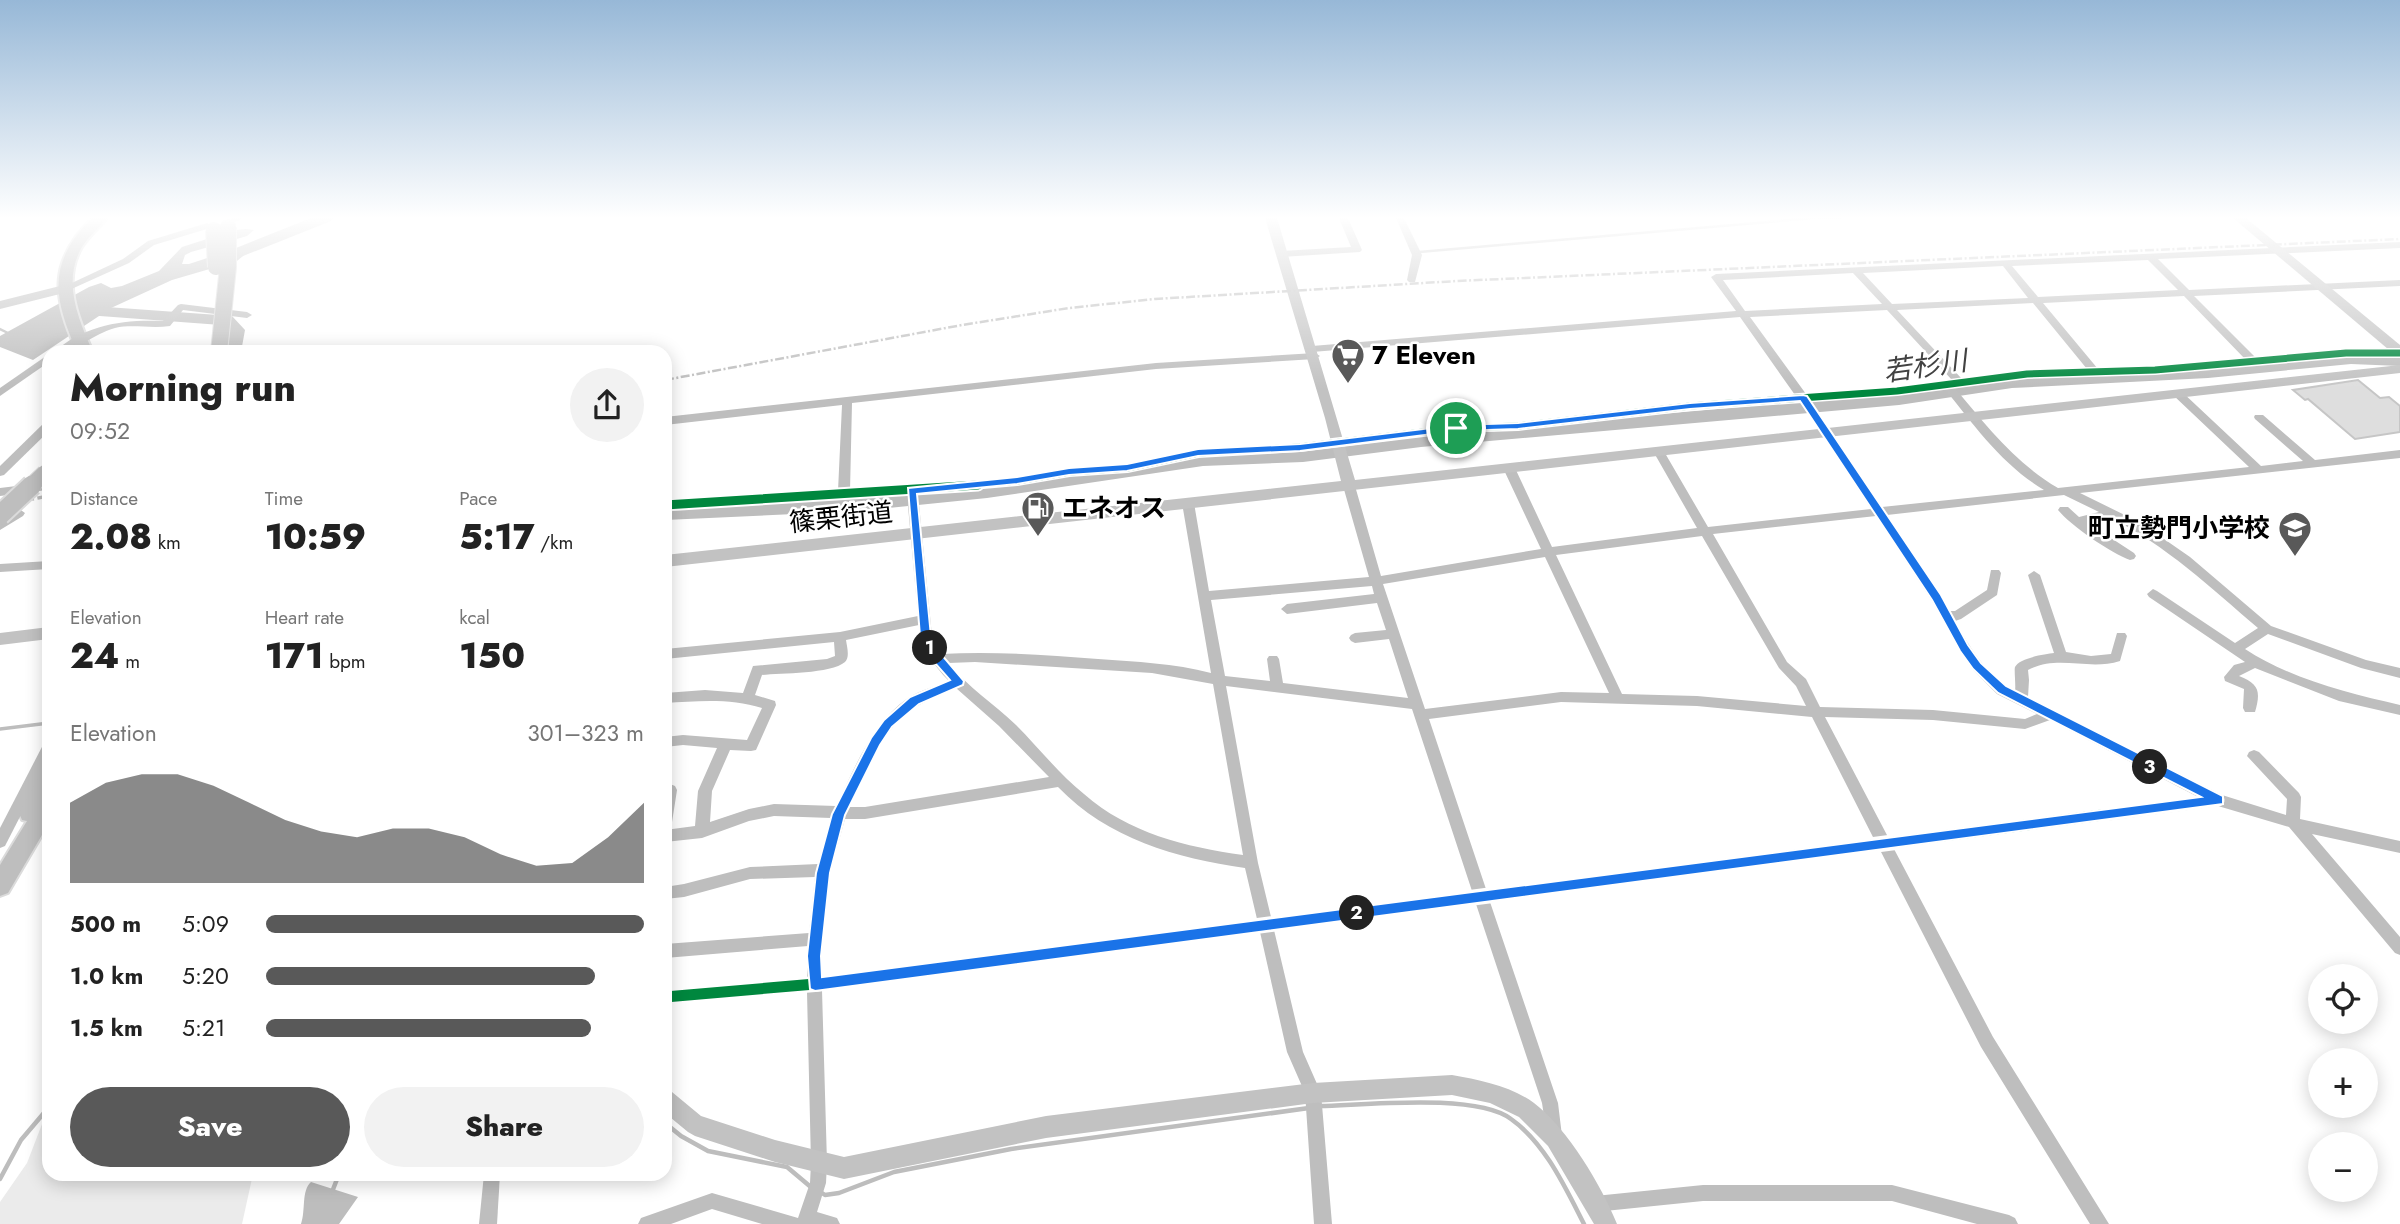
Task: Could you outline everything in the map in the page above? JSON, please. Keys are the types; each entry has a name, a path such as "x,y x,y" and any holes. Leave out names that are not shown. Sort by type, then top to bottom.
{"main road":[{"path":"65,275 65,294 81,345"},
{"path":"207,345 215,275"},
{"path":"220,345 228,275"},
{"path":"1287,275 1313,352 1349,486"},
{"path":"2308,275 2400,352"},
{"path":"0,305 65,294"},
{"name":"篠栗街道","path":"672,560 2400,369"},
{"path":"0,513 42,480"},
{"path":"0,639 42,634"},
{"path":"0,862 42,791"},
{"path":"0,886 42,815"},
{"path":"672,1105 695,1125 764,1148 817,1181 844,1168 1046,1127 1313,1103 1452,1085 1492,1093 1526,1110 1555,1139 1606,1224"}],"street":[{"path":"65,294 100,275"},
{"path":"1741,275 1717,276 1741,314 1803,398 1977,666 2002,690 2218,800 2293,822 2400,847"},
{"path":"1860,275 1959,382"},
{"path":"2014,275 2095,372"},
{"path":"2169,275 2253,361"},
{"path":"672,420 1157,366 1741,314 2400,283"},
{"path":"81,345 117,323 168,322 181,307 247,314"},
{"path":"672,505 912,491 1017,481 1069,472 1127,468 1198,453 1300,447 1456,428 1518,426 1690,406 1897,391 2027,374 2155,370 2346,353 2400,352"},
{"path":"0,393 42,362"},
{"path":"1946,384 2011,460 2037,482 2111,513 2186,560 2267,629 2365,665 2400,673"},
{"path":"2178,393 2257,468"},
{"path":"844,495 848,400"},
{"path":"2259,417 2313,464"},
{"path":"0,472 42,432"},
{"path":"1658,451 1783,665 1801,683 1987,1042 2100,1224"},
{"path":"1203,596 1376,581 1548,552 1705,531 2400,454"},
{"path":"1509,468 1617,697"},
{"path":"1349,486 1381,598 1483,895 1550,1104 1555,1139"},
{"path":"0,492 42,487"},
{"path":"912,491 926,636 930,649 958,681 1024,740 1062,781 1097,812 1130,831 1168,845 1251,863"},
{"path":"1188,503 1251,863 1295,1052 1313,1103 1323,1224"},
{"path":"0,513 15,510 19,513 0,526"},
{"path":"2064,510 2077,522 2130,556"},
{"path":"2077,522 2111,513"},
{"path":"0,568 42,565"},
{"path":"1947,616 1957,616 1993,592 1995,573"},
{"path":"2034,575 2061,656"},
{"path":"2153,594 2256,663 2339,696 2400,710"},
{"path":"1287,609 1381,598"},
{"path":"672,653 840,637 924,619"},
{"path":"2235,649 2267,629"},
{"path":"1355,638 1393,634"},
{"path":"2021,700 2021,668 2032,662 2061,656 2091,661 2116,658 2121,636"},
{"path":"748,697 757,670 829,664 841,658 840,637"},
{"path":"938,659 975,656 1158,668 1219,680 1418,710 1561,696 1697,701 1816,712 1933,715 2025,724 2050,715"},
{"path":"1273,659 1277,687"},
{"path":"2250,708 2250,686 2230,677 2238,669 2256,663"},
{"path":"801,1222 817,1181 816,939 824,870 839,814 875,742 888,724 914,701 958,681"},
{"path":"672,697 718,694 748,697 769,705 751,746 672,741"},
{"path":"702,832 705,791 726,744"},
{"path":"2253,756 2294,797 2293,822 2400,948"},
{"path":"0,842 42,761"},
{"path":"672,835 702,832 773,811 807,809 839,814 904,807 1062,781"},
{"path":"672,996 815,984 2218,800"},
{"path":"672,892 702,888 724,879 761,871 824,870"},
{"path":"672,950 816,939"},
{"path":"488,1224 491,1181"},
{"path":"1595,1205 1703,1193 1892,1193 2009,1224"},
{"path":"647,1224 712,1201 801,1222 831,1224"}],"shaded area":[{"path":"149,275 189,275 111,308 56,345 42,345 42,354 33,360 0,347 0,336 89,287 101,283 111,288"},
{"path":"42,1124 42,1181 251,1181 242,1224 0,1224 0,1202 27,1163"},
{"path":"311,1182 358,1197 339,1224 301,1224 306,1190"}],"building":[{"path":"2358,380 2380,398 2389,397 2400,406 2400,432 2355,439 2308,399 2305,400 2293,390"}],"waterway":[{"name":"若杉川","path":"79,310 226,320 236,330 233,345"},
{"path":"0,329 8,333"},
{"name":"若杉川","path":"672,512 859,504 987,491 1203,460 1303,456 1421,441 1899,399 2012,382 2208,372 2351,358 2400,360"},
{"path":"0,729 42,724"},
{"path":"1320,1106 1420,1102 1473,1106 1495,1111 1511,1119 1534,1140 1553,1167 1584,1224"},
{"path":"819,1191 825,1195 839,1193 894,1172 1011,1149 1309,1108"},
{"path":"0,1179 21,1140 42,1115"},
{"path":"672,1129 708,1151 787,1167 812,1188"},
{"path":"332,1192 336,1181"}],"railway":[{"path":"672,379 1069,308 1155,299 1589,275"},
{"path":"0,505 42,497"}],"cycle path":[{"path":"672,505 912,491 1017,481 1069,472 1127,468 1198,453 1300,447 1456,428 1518,426 1690,406 1897,391 2027,374 2155,370 2346,353 2400,353"},
{"path":"672,996 815,984 2218,800"}],"place":[{"name":"7 Eleven","path":"1348,385"},
{"name":"エネオス","path":"1038,538"},
{"name":"町立勢門小学校","path":"2295,558"}],"route":[{"path":"1803,398 1937,598 1977,666 2002,690 2218,800 815,984 814,956 823,873 839,814 875,742 888,724 914,701 958,681 930,649 926,636 912,491 1017,481 1069,472 1127,468 1198,453 1300,447 1456,428 1518,426 1690,406 1803,398"}]}
